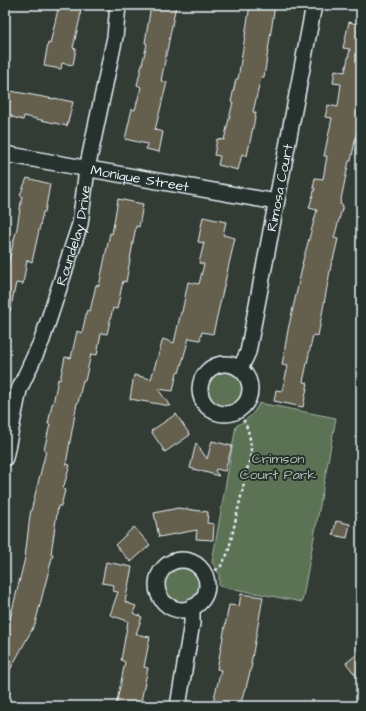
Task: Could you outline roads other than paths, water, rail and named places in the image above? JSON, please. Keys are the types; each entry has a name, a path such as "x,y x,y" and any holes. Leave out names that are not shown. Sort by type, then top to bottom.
{"street":[{"name":"Roundelay Drive","path":"5,458 19,390 42,340 80,224 87,169 115,37 118,5"},
{"name":"Rimosa Court","path":"240,369 248,352 314,5"},
{"name":"Monique Street","path":"5,154 276,202"},
{"path":"224,364 232,365 240,369 246,375 250,390 244,405 238,410 230,413 222,413 208,407 200,392 200,384 209,370 216,365 224,364"},
{"path":"186,561 197,565 203,571 206,578 207,586 205,594 201,601 192,608 180,610 172,608 165,603 160,596 158,580 161,572 166,566 173,562 186,561"},
{"path":"178,706 192,623 192,608"}],"park label":[{"name":"Crimson Court Park","path":"278,466"}]}
